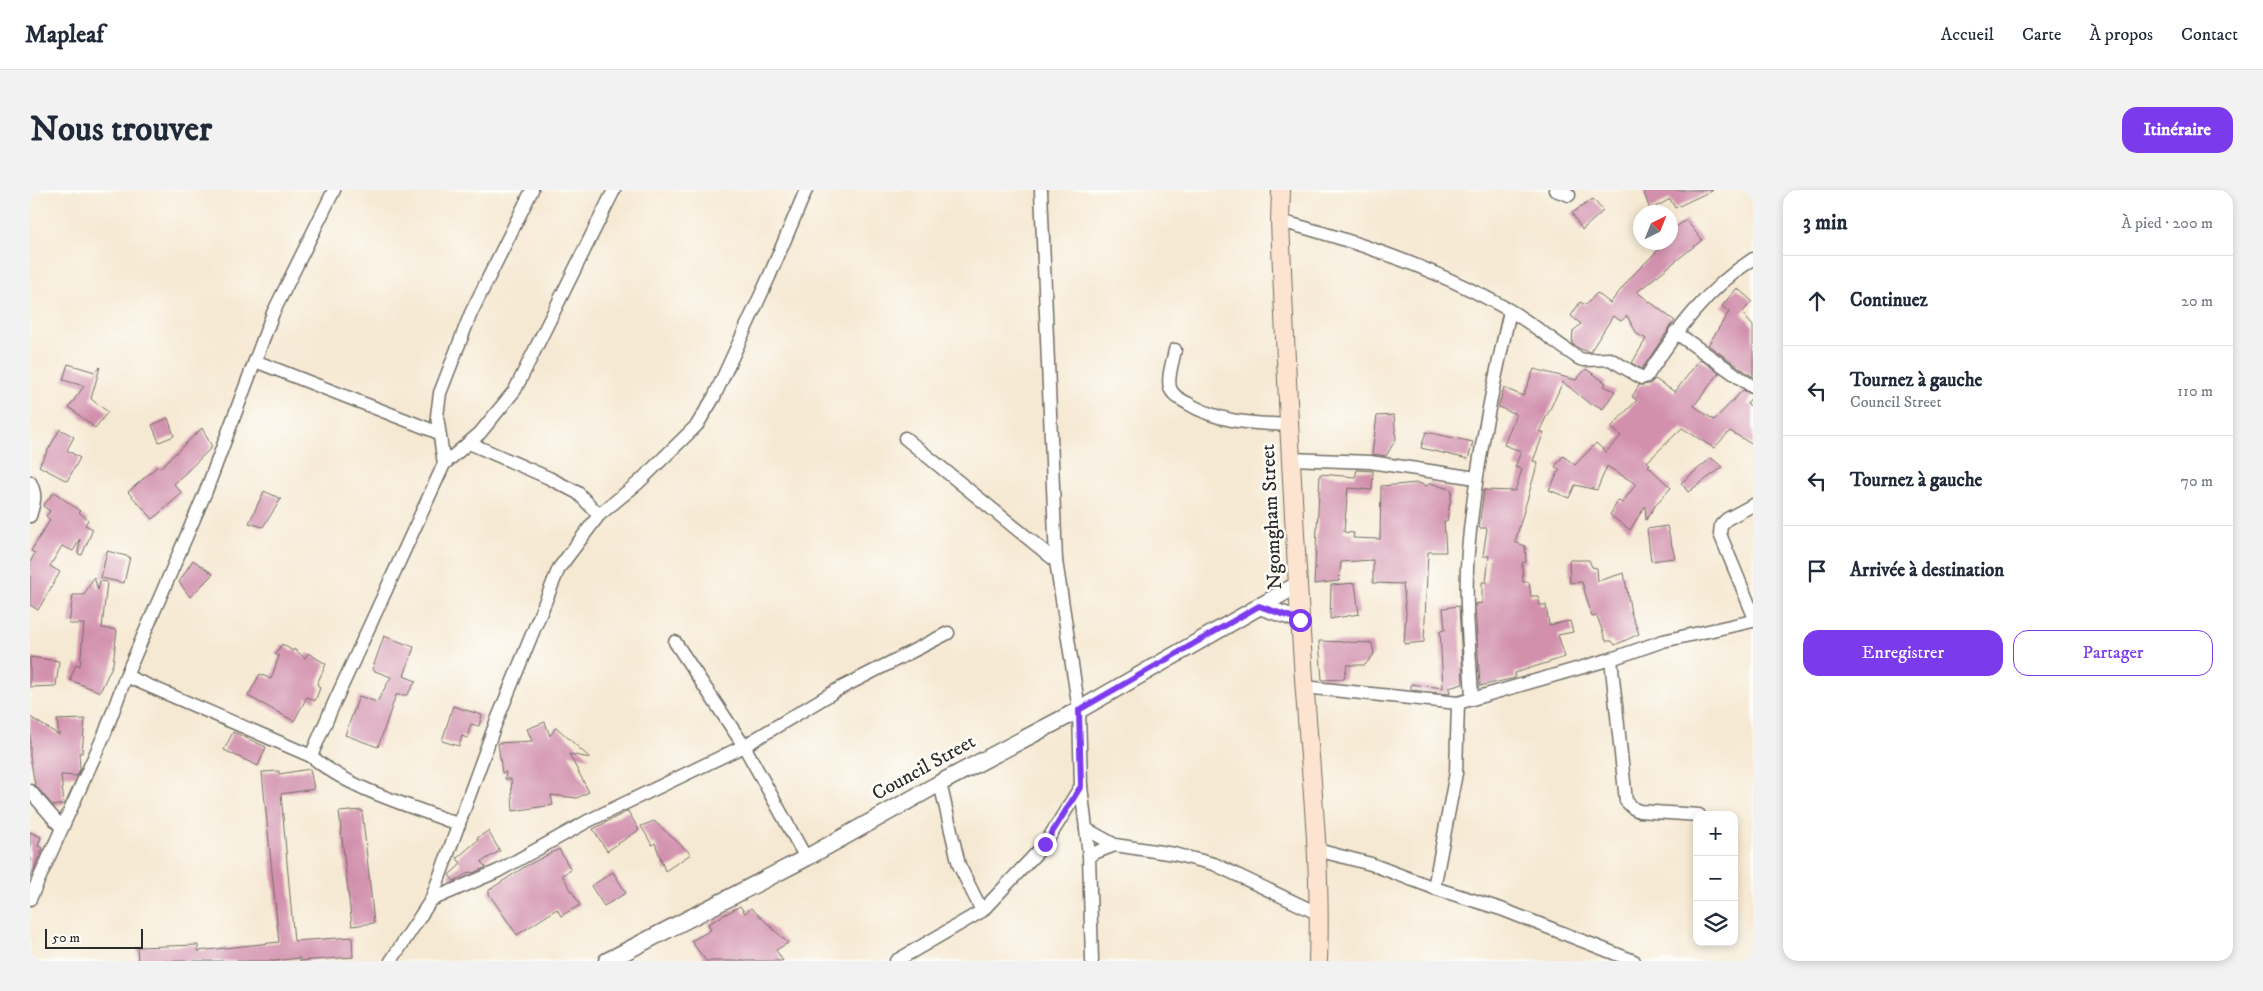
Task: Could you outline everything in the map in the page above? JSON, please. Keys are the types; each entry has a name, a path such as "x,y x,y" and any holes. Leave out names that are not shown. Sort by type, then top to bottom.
{"main road":[{"name":"Ngomgham Street","path":"1281,190 1280,221 1290,459 1304,687 1317,850 1318,961"}],"street":[{"path":"30,899 105,734 126,676 206,491 274,313 334,190"},
{"path":"444,464 438,416 440,393 471,314 532,190"},
{"path":"312,756 335,700 444,464 480,433 515,390 614,190"},
{"path":"391,961 431,900 495,725 559,568 598,515 638,483 697,425 718,389 806,190"},
{"path":"1041,190 1056,561 1079,710 1081,786 1089,855 1092,961"},
{"path":"1555,190 1569,195"},
{"path":"1280,221 1390,253 1451,280 1510,310 1578,358 1584,360 1610,359 1642,378 1647,376 1675,332 1711,293 1753,259"},
{"path":"1472,700 1467,586 1468,552 1483,434 1510,310"},
{"path":"1675,332 1753,387"},
{"path":"1175,350 1169,381 1171,390 1178,398 1204,414 1232,421 1289,426"},
{"path":"255,361 439,433"},
{"path":"905,438 1056,561"},
{"path":"469,444 578,493 598,515"},
{"path":"1290,459 1370,462 1476,478"},
{"path":"30,482 35,491 30,516"},
{"path":"1753,504 1727,519 1721,525 1720,534 1753,614"},
{"name":"Council Street","path":"607,961 806,858 940,783 1079,710 1298,585"},
{"path":"1259,606 1300,620"},
{"path":"1304,687 1458,703 1611,659 1663,641 1753,621"},
{"path":"431,900 498,871 588,821 744,746 837,690 948,633"},
{"path":"675,642 744,746 806,858"},
{"path":"1611,659 1626,801 1639,811 1693,815"},
{"path":"126,676 312,756 326,769 360,788 459,824"},
{"path":"1434,888 1456,773 1458,703"},
{"path":"940,783 959,865 982,911"},
{"path":"896,961 982,911 1045,844 1081,786"},
{"path":"30,790 62,828"},
{"path":"1086,829 1114,845 1174,854 1214,864 1319,914"},
{"path":"1089,855 1114,845"},
{"path":"1317,850 1371,864 1434,888 1501,909 1634,961"}],"building":[{"path":"1643,190 1713,190 1678,207 1673,205 1670,199 1659,205 1648,205"},
{"path":"1593,199 1603,211 1582,230 1572,213"},
{"path":"1686,220 1702,240 1637,292 1675,321 1668,328 1642,369 1632,363 1646,339 1637,334 1627,316 1621,321 1613,316 1590,352 1572,344 1573,331 1581,324 1571,316 1580,302 1586,305 1597,293 1610,303 1632,276 1658,250 1678,250 1678,226"},
{"path":"1737,288 1752,301 1742,313 1753,326 1753,377 1708,345 1729,312 1722,306"},
{"path":"1700,359 1719,373 1694,406 1714,420 1743,390 1753,395 1747,404 1753,407 1753,445 1730,431 1714,448 1682,428 1647,462 1650,464 1648,466 1671,488 1657,503 1646,520 1645,506 1630,530 1610,515 1618,500 1622,503 1636,484 1607,466 1597,490 1575,485 1569,498 1549,490 1560,469 1555,467 1563,456 1575,465 1596,443 1606,452 1621,436 1611,427 1637,400 1632,397 1639,385 1650,384 1655,379 1675,392"},
{"path":"68,364 95,372 100,367 91,399 108,412 95,428 69,407 84,386 63,380"},
{"path":"1534,369 1576,380 1586,369 1606,383 1604,386 1615,391 1603,409 1592,403 1591,405 1563,382 1539,432 1544,432 1533,461 1538,462 1515,542 1525,546 1526,562 1522,563 1523,582 1529,582 1531,596 1538,596 1540,605 1546,605 1549,625 1570,621 1573,632 1558,635 1565,657 1515,673 1515,678 1480,686 1475,604 1482,603 1482,582 1486,582 1489,556 1483,556 1487,528 1479,528 1484,490 1515,491 1522,469 1515,467 1521,451 1504,445 1516,414 1498,407 1504,388 1523,396"},
{"path":"1394,415 1396,439 1386,456 1372,454 1377,416"},
{"path":"168,418 174,436 159,442 152,425"},
{"path":"202,428 212,447 174,484 182,493 153,519 128,492 158,466 160,468"},
{"path":"60,429 74,437 67,450 80,458 67,481 39,466"},
{"path":"1426,432 1473,442 1468,459 1421,448"},
{"path":"1711,458 1723,467 1688,492 1681,483"},
{"path":"1357,470 1373,471 1372,490 1348,488 1344,532 1354,533 1353,538 1380,539 1381,486 1418,483 1427,486 1430,483 1452,490 1447,521 1444,521 1446,552 1428,552 1424,642 1404,644 1406,612 1403,584 1373,583 1373,560 1341,562 1339,581 1314,584 1320,474 1355,477"},
{"path":"264,491 281,499 263,527 249,523"},
{"path":"54,492 80,511 88,520 85,525 93,529 82,555 78,554 80,539 73,551 62,546 50,566 60,572 38,610 30,605 30,562 35,553 31,551 50,520 46,516 50,511 43,506"},
{"path":"1667,526 1675,558 1651,561 1647,529"},
{"path":"107,551 130,557 124,583 101,578"},
{"path":"193,560 213,574 190,597 179,582"},
{"path":"1569,560 1589,560 1592,567 1597,568 1598,581 1624,573 1631,613 1639,634 1615,645 1612,641 1606,641 1597,616 1592,617 1582,582 1570,583"},
{"path":"94,577 98,590 100,581 107,582 102,628 117,630 113,664 100,692 70,680 76,664 80,666 84,624 69,624 73,595 84,595"},
{"path":"1355,583 1359,614 1330,619 1331,585"},
{"path":"1459,606 1463,684 1449,688 1450,694 1411,690 1411,684 1443,688 1440,631 1445,630 1443,608"},
{"path":"384,636 414,647 404,676 416,681 407,695 396,695 378,747 345,735 359,696 377,702 391,677 372,670"},
{"path":"1319,641 1372,643 1374,654 1365,665 1347,665 1344,679 1322,680"},
{"path":"282,644 293,651 294,649 305,658 308,653 326,664 317,684 320,688 315,701 307,697 294,721 248,696 260,674 271,679 279,656 275,654"},
{"path":"30,657 59,661 56,686 30,687"},
{"path":"453,706 482,715 479,726 471,724 467,738 462,736 459,746 442,741"},
{"path":"30,717 59,735 57,720 85,719 82,753 79,753 80,769 77,776 61,775 64,804 53,806 35,785 30,756"},
{"path":"545,722 550,736 556,727 590,758 569,754 589,792 577,798 551,795 553,805 513,811 511,779 505,779 506,772 502,773 498,743 532,741 527,729"},
{"path":"233,732 266,747 258,766 224,750"},
{"path":"310,769 314,789 281,794 294,941 352,937 353,957 300,961 300,958 274,961 138,961 137,947 198,945 198,951 279,942 262,772 279,771 279,774"},
{"path":"362,810 374,923 352,926 339,812"},
{"path":"628,811 639,830 607,851 593,829"},
{"path":"654,821 691,854 665,871 655,843 652,845 641,826"},
{"path":"488,831 500,851 481,862 486,867 473,873 470,872 454,881 449,875 461,864 457,858 478,840 477,838"},
{"path":"30,832 41,837 38,846 43,848 30,878"},
{"path":"559,849 571,870 562,875 580,905 561,916 557,909 517,935 489,894 489,890 526,866"},
{"path":"613,872 626,893 604,906 591,886"},
{"path":"740,906 745,913 751,908 788,943 776,950 783,961 706,961 691,941 711,930 708,924"}],"route":[{"path":"1045,844 1081,786 1079,710 1259,606 1300,620"}]}
